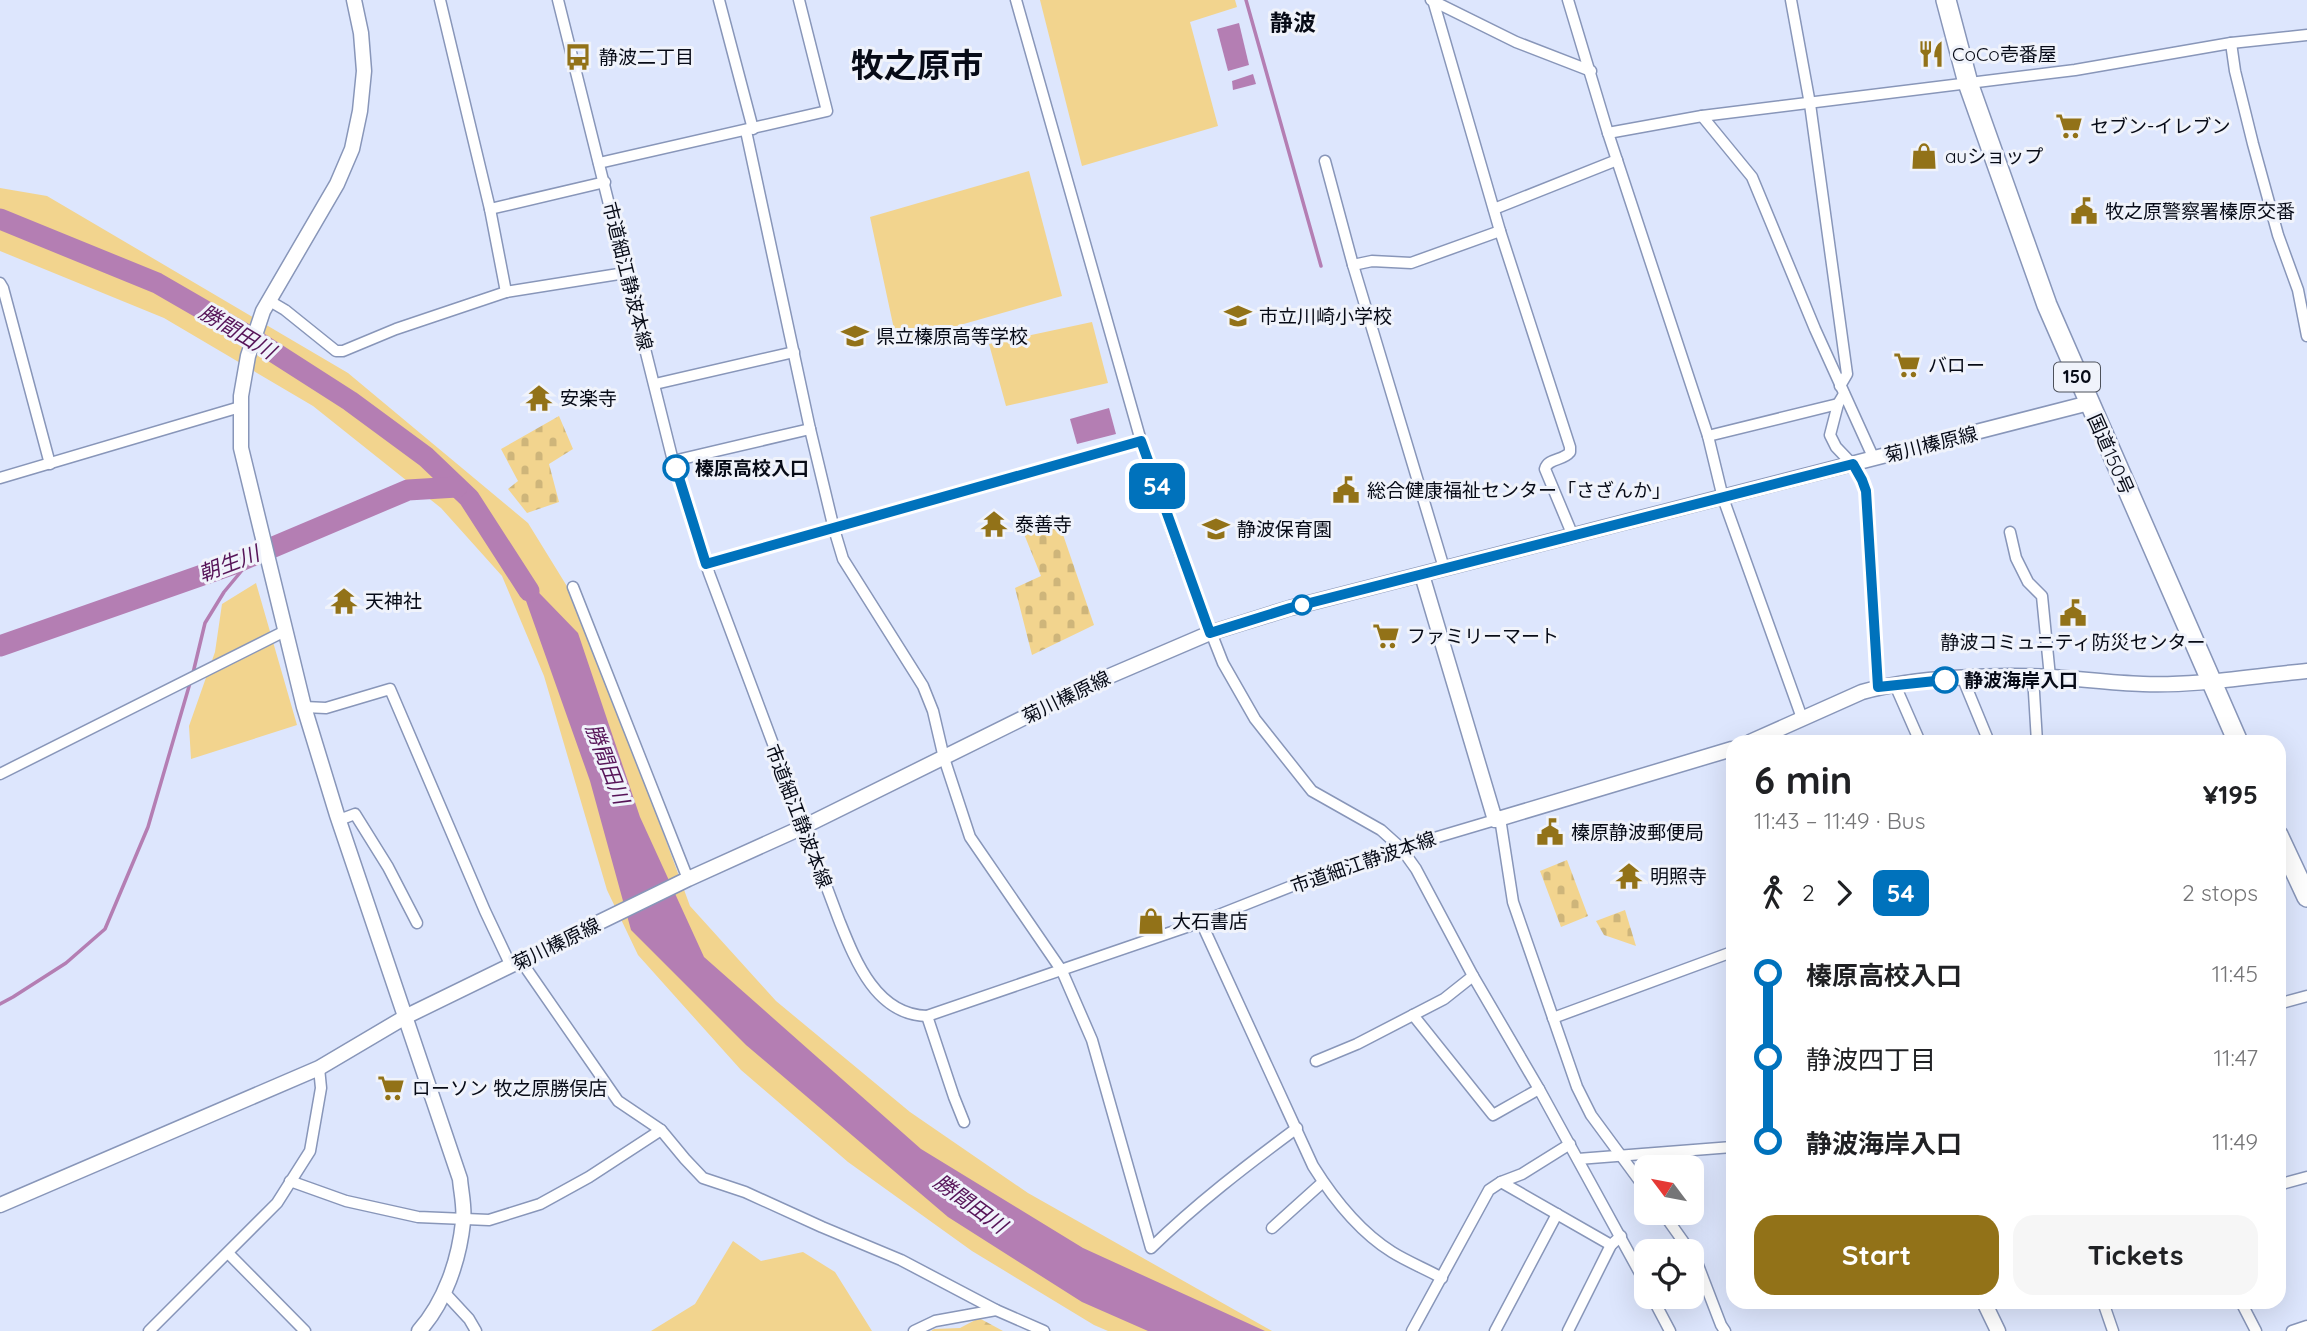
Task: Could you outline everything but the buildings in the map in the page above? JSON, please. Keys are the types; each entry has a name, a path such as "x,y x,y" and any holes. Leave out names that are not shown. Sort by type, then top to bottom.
{"highway":[{"name":"国道150号","path":"1946,0 1968,83 2047,305 2235,735"},
{"path":"2286,862 2307,897"}],"street":[{"path":"354,0 361,33 364,71 360,111 352,149 337,184 265,306 248,356 241,401 241,448 304,707 339,820 460,1179 464,1219 456,1262 444,1293 419,1331"},
{"path":"440,0 490,209 506,292"},
{"name":"市道細江静波本線","path":"558,0 673,461 706,564 855,960 878,992 903,1013 927,1016 1201,922 1307,880 1498,819"},
{"path":"719,0 750,130 810,429 844,559 923,686 933,710 944,758 970,837 1062,971 1092,1040 1151,1248 1169,1230 1297,1128"},
{"path":"599,163 827,111 799,0"},
{"path":"1016,0 1141,441 1223,663 1255,719 1312,791 1381,830 1401,848 1416,869 1473,976 1634,1261"},
{"path":"1568,0 1608,133 1708,436 1723,498 1802,718"},
{"path":"1791,0 1810,104 1847,374 1830,435 1836,447 1853,464 1866,491 1878,687"},
{"path":"1433,1 1516,42 1591,71"},
{"path":"1433,1 1500,231 1570,447 1566,457 1551,461 1545,469 1573,536"},
{"path":"1608,133 1702,116 2075,70 2231,43 2307,35"},
{"path":"2231,43 2253,144 2278,235 2298,290 2307,336"},
{"path":"1702,116 1752,177 1841,395 1874,459"},
{"path":"1494,209 1617,160"},
{"path":"1325,162 1353,265 1444,568"},
{"path":"490,209 604,182"},
{"path":"1353,265 1371,261 1411,263 1500,231"},
{"path":"265,306 285,310 335,351 343,352 396,329 506,292 625,272"},
{"path":"0,283 50,464"},
{"path":"654,384 794,352"},
{"path":"1708,436 1841,395"},
{"path":"0,478 241,401"},
{"name":"菊川榛原線","path":"0,1205 319,1068 407,1016 688,879 803,827 1098,681 1210,633 1290,608 2089,403"},
{"path":"673,461 810,429"},
{"path":"706,564 1141,441"},
{"path":"2010,532 2016,558 2028,582 2042,596 2050,677"},
{"path":"1422,575 1498,819 1513,902 1577,1087 1591,1115 1634,1173"},
{"path":"573,587 688,879"},
{"path":"0,774 285,631"},
{"path":"1764,735 1878,687 2033,676 2144,684 2212,682 2307,671"},
{"path":"2033,676 2037,735"},
{"path":"1964,679 1986,735"},
{"path":"1895,685 1917,735"},
{"path":"304,707 326,708 390,689 485,911 516,964 618,1101 661,1130 703,1178 745,1192 901,1259 996,1310 1044,1331"},
{"path":"1498,819 1726,751"},
{"path":"339,820 355,814 388,867 417,923"},
{"path":"1201,922 1313,1166 1323,1182 1367,1232 1392,1252 1442,1278"},
{"path":"1553,1018 1726,954"},
{"path":"1316,1060 1357,1044 1444,999 1473,976"},
{"path":"2286,1002 2307,996"},
{"path":"1413,1015 1493,1115 1539,1089"},
{"path":"927,1016 964,1122"},
{"path":"149,1331 277,1203 310,1151 321,1088 319,1068"},
{"path":"290,1181 346,1201 418,1217 489,1220 540,1204 589,1177 661,1130"},
{"path":"1412,1331 1489,1190 1522,1174 1570,1144"},
{"path":"1578,1159 1726,1147"},
{"path":"2286,1183 2307,1177"},
{"path":"1272,1228 1323,1182"},
{"path":"1501,1182 1611,1245"},
{"path":"1495,1331 1557,1214"},
{"path":"1569,1331 1611,1245 1621,1236"},
{"path":"228,1254 304,1331"},
{"path":"1704,1280 1721,1325 1726,1331"},
{"path":"444,1293 469,1319 476,1331"},
{"path":"1659,1309 1670,1331"},
{"path":"1987,1309 1995,1330"},
{"path":"2105,1309 2113,1331"},
{"path":"2245,1309 2256,1331"},
{"path":"915,1331 935,1321 996,1310"},
{"path":"2292,1331 2307,1326"}],"green space":[{"path":"1040,0 1235,0 1237,7 1190,22 1218,126 1082,166"},
{"path":"1029,171 1062,296 897,343 870,217"},
{"path":"0,188 47,196 348,373 528,523 581,609 690,906 776,1001 910,1112 1028,1193 1272,1331 1108,1331 1094,1325 972,1251 848,1162 741,1070 638,955 607,890 544,676 502,576 441,508 313,406 164,318 0,251"},
{"path":"1092,322 1108,383 1006,406 989,344"},
{"path":"559,416 573,449 549,464 559,502 527,513 508,489 518,481 501,449"},
{"path":"1058,520 1094,625 1032,655 1015,588 1041,576 1024,534"},
{"path":"256,583 297,725 191,759 189,726 215,652 222,604"},
{"path":"1567,860 1588,916 1561,927 1540,871"},
{"path":"1625,910 1636,946 1604,935 1596,921"},
{"path":"733,1241 761,1261 803,1252 835,1272 872,1331 651,1331 695,1304"},
{"path":"979,1318 1003,1331 931,1331 960,1328"}],"water":[{"path":"1239,23 1249,65 1228,71 1217,29"},
{"path":"1253,74 1256,84 1233,90 1232,81"},
{"path":"1109,408 1116,434 1077,444 1070,419"},
{"path":"514,567 578,633 640,817 704,957 921,1149 1083,1248 1265,1331 1148,1331 1082,1302 948,1217 746,1045 631,930 590,781"}],"waterway":[{"path":"1246,0 1321,266"},
{"name":"勝間田川","path":"0,219 157,283 247,335 350,401 426,457 469,498 529,591"},
{"name":"朝生川","path":"0,646 231,565 408,490 457,487"},
{"path":"193,673 205,623 224,592 253,557"},
{"path":"0,1004 66,963 105,929 148,827 190,683"}],"bus line":[{"name":"54","path":"676,468 706,564 1141,441 1210,633 1290,608 1853,464 1866,491 1878,687 1945,680"}],"place":[{"name":"CoCo壱番屋","path":"1931,54"},
{"name":"静波二丁目","path":"578,57"},
{"name":"セブン-イレブン","path":"2069,126"},
{"name":"auショップ","path":"1924,156"},
{"name":"牧之原警察署榛原交番","path":"2084,211"},
{"name":"市立川崎小学校","path":"1238,316"},
{"name":"県立榛原高等学校","path":"855,336"},
{"name":"バロー","path":"1907,365"},
{"name":"安楽寺","path":"539,398"},
{"name":"榛原高校入口","path":"676,468"},
{"name":"総合健康福祉センター「さざんか」","path":"1346,490"},
{"name":"泰善寺","path":"994,524"},
{"name":"静波保育園","path":"1216,529"},
{"name":"天神社","path":"344,601"},
{"name":"静波コミュニティ防災センター","path":"2073,613"},
{"name":"ファミリーマート","path":"1386,636"},
{"name":"静波海岸入口","path":"1945,680"},
{"name":"榛原静波郵便局","path":"1550,832"},
{"name":"明照寺","path":"1629,876"},
{"name":"大石書店","path":"1151,921"},
{"name":"ローソン 牧之原勝俣店","path":"391,1088"}],"district":[{"name":"静波","path":"1293,23"},
{"name":"牧之原市","path":"917,65"}]}
